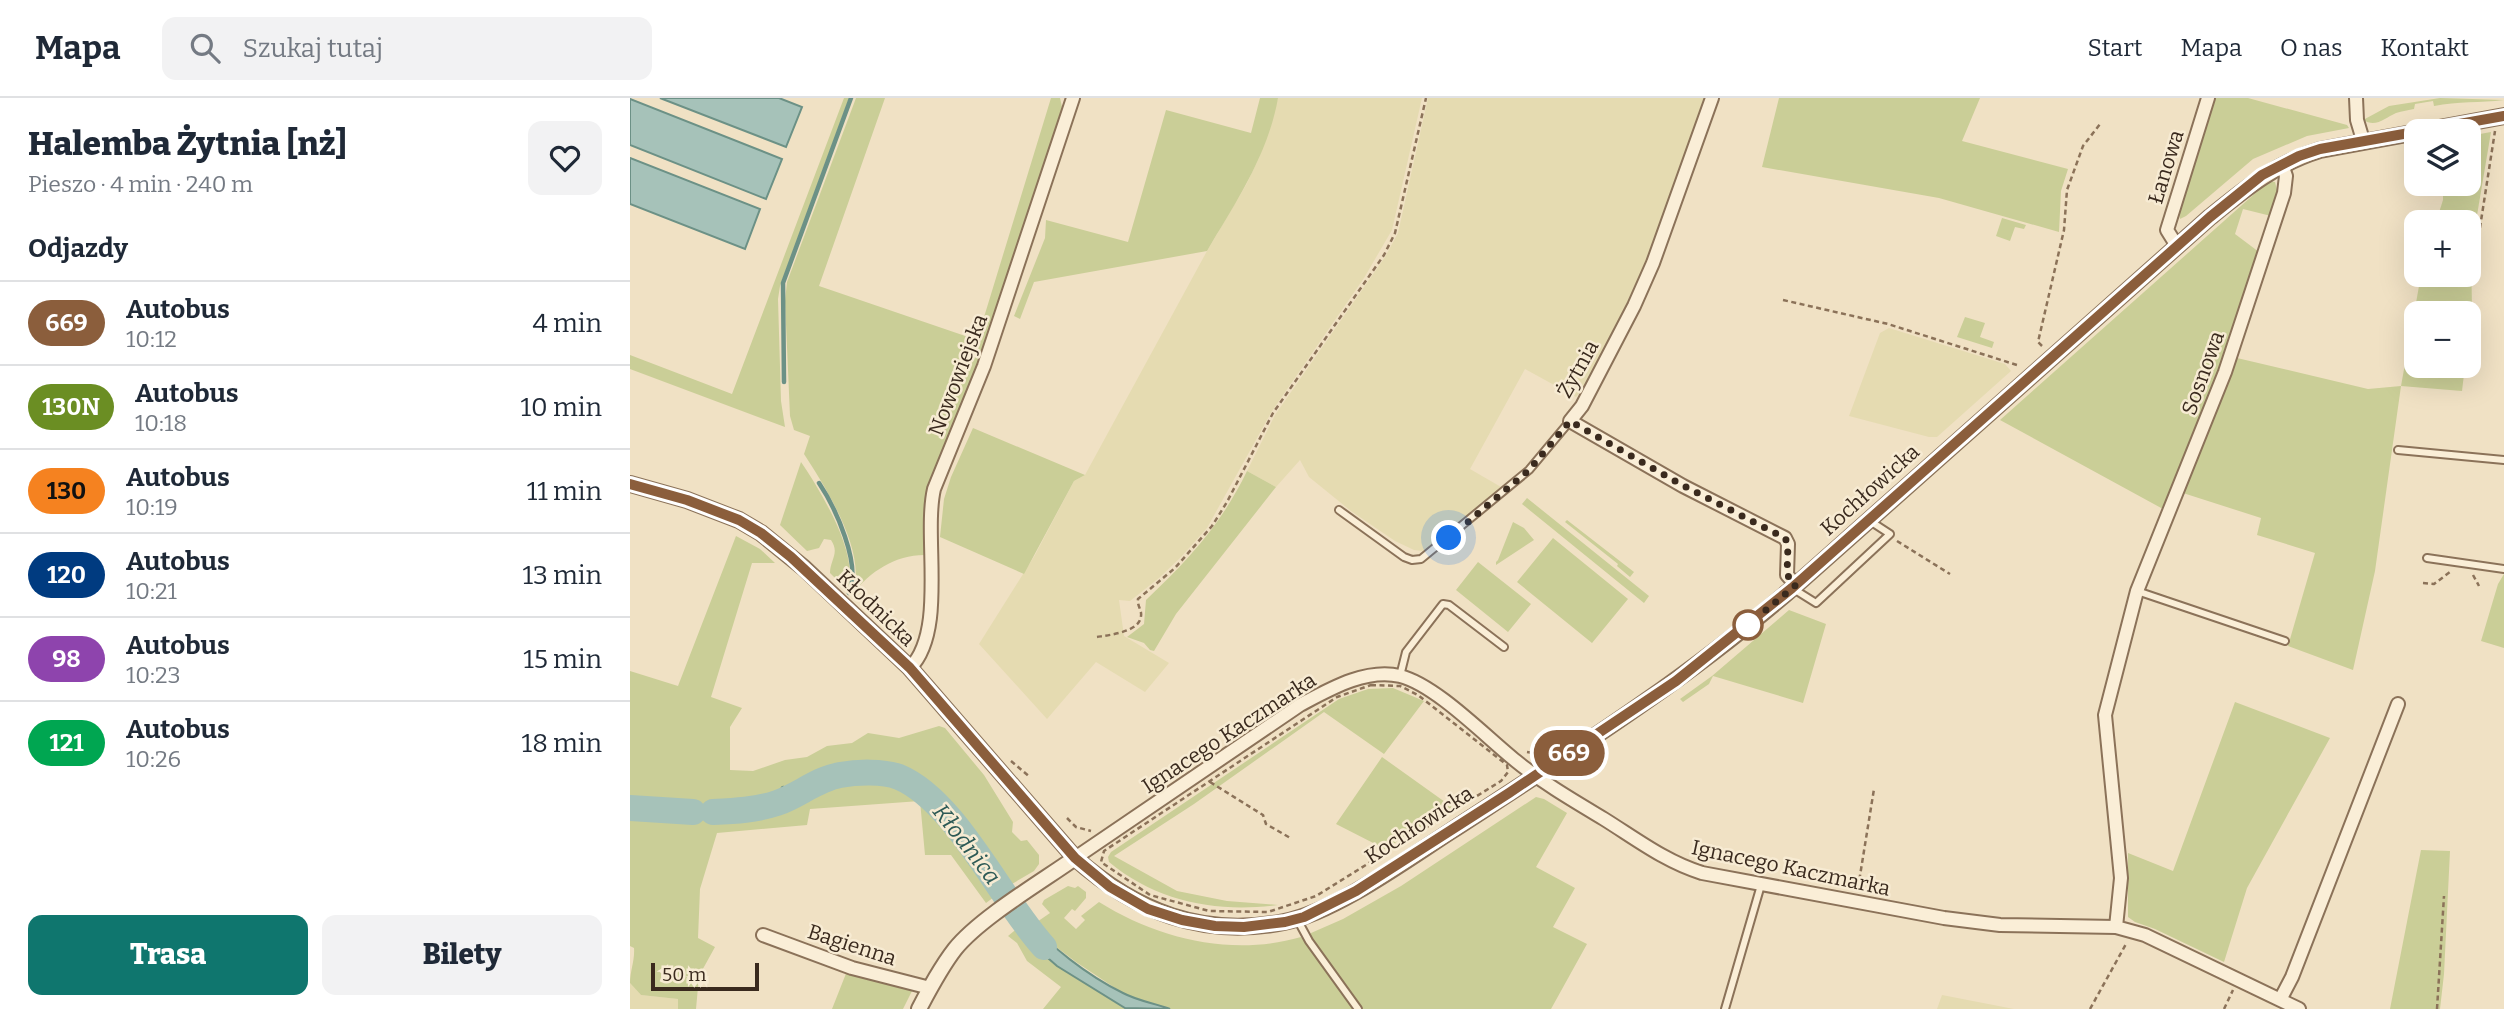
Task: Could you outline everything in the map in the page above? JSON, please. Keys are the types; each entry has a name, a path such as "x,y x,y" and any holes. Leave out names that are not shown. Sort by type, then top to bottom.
{"street":[{"name":"Nowowiejska","path":"910,668 918,660 923,647 932,601 934,489 984,366 1073,98"},
{"name":"Żytnia","path":"1712,98 1653,263 1588,395 1570,421 1684,486 1785,538 1788,544 1787,575 1794,587"},
{"name":"Łanowa","path":"2177,246 2167,230 2208,98"},
{"path":"2356,98 2357,120 2362,140"},
{"name":"Kochłowicka","path":"1075,858 1099,879 1148,909 1182,920 1215,926 1244,927 1297,919 1352,893 1676,681 1794,587 2051,356 2253,183 2282,164 2320,149 2498,116"},
{"name":"Sosnowa","path":"2116,928 2121,878 2120,858 2105,715 2137,591 2225,372 2284,193 2286,176 2282,164"},
{"name":"Kłodnicka","path":"630,484 739,520 761,533 804,568 910,668 1075,858"},
{"name":"Ignacego Kaczmarka","path":"1075,858 1300,705 1363,677 1378,674 1400,676 1418,683 1443,701 1534,776 1688,869 1944,918 2000,925 2116,928 2144,935 2299,1009"},
{"path":"2280,1000 2292,977 2398,704"},
{"path":"919,1009 956,948 994,915 1075,858"},
{"name":"Bagienna","path":"763,935 852,968 930,988"}],"lane":[{"path":"1339,510 1404,557 1422,559 1529,470 1570,421"},
{"path":"2398,450 2504,460"},
{"path":"1794,587 1816,603 1891,534 1868,519"},
{"path":"2427,558 2504,569"},
{"path":"2137,591 2285,641"},
{"path":"1400,676 1406,653 1443,604 1449,605 1504,647"},
{"path":"1725,1009 1761,885"},
{"path":"1297,919 1309,941 1358,1009"}],"path":[{"path":"1097,637 1136,625 1141,614 1138,599 1175,568 1212,526 1273,413 1384,255 1395,233 1426,98"},
{"path":"2481,222 2498,116"},
{"path":"2051,356 2038,342 2064,230 2067,190 2083,146 2100,124"},
{"path":"1783,300 1888,324 2012,362 2033,373"},
{"path":"1920,555 1950,575"},
{"path":"2423,583 2433,585 2448,573 2457,571"},
{"path":"2471,574 2479,586"},
{"path":"1371,685 1400,686 1418,695 1507,765 1508,772 1501,781 1316,896 1268,912 1209,911 1150,895 1101,862 1104,851 1209,781 1337,697 1371,685"},
{"path":"1519,751 1533,753 1553,746"},
{"path":"1209,781 1263,815 1266,824 1292,839"},
{"path":"1856,902 1874,789"},
{"path":"1067,818 1084,831 1098,831"},
{"path":"2437,1009 2444,896"},
{"path":"2090,1009 2132,932"},
{"path":"2224,1009 2237,979"}],"shaded area":[{"path":"1278,98 1422,98 1392,230 1364,278 1272,411 1207,528 1159,578 1130,601 1119,600 1124,636 1169,663 1145,692 1096,662 1047,719 979,644 1035,555 1074,481 1085,475 1246,185 1259,158"},
{"path":"1428,98 1707,98 1644,266 1585,387 1576,397 1525,369 1470,469 1501,487 1432,546 1422,551 1395,541 1351,511 1309,477 1300,460 1276,487 1247,471 1275,415 1385,257 1398,233"},
{"path":"1889,328 2005,364 2011,371 1937,437 1849,416 1880,333"},
{"path":"630,983 641,995 678,999 678,1009 630,1009"},
{"path":"1942,995 2014,1009 1937,1009"}],"green space":[{"path":"844,98 849,98 780,286 778,299 781,401 785,427 630,369 630,355 732,394"},
{"path":"856,98 885,98 819,286 977,340 1051,98 1060,98 1062,107 995,317 937,472 927,555 905,557 885,566 867,578 852,594 856,578 850,541 833,502 804,454 810,436 794,430 790,416 785,301 787,282"},
{"path":"1260,98 1278,98 1267,139 1250,178 1207,251 1034,282 1020,319 1014,316 1045,238 1046,220 1128,242 1166,110 1251,133"},
{"path":"1779,98 1980,98 1962,141 2068,169 2061,191 2059,232 1939,198 1762,167"},
{"path":"2214,98 2248,98 2347,125 2349,128 2307,136 2253,159 2180,219 2178,209"},
{"path":"2440,98 2504,100 2434,106 2433,101 2415,104 2414,109 2396,113 2376,123 2363,120 2389,106"},
{"path":"2491,132 2481,192 2481,134"},
{"path":"2269,181 2275,182 2278,194 2271,216 2243,209 2235,234 2259,252 2218,371 2163,509 2000,420"},
{"path":"2443,196 2480,196 2478,210 2440,210"},
{"path":"2002,218 2026,225 2024,229 2015,227 2010,241 1996,236"},
{"path":"2419,287 2472,287 2472,301 2416,301"},
{"path":"1965,317 1985,323 1980,337 1994,342 1992,348 1957,337"},
{"path":"2237,358 2368,389 2401,386 2375,571 2353,670 2288,646 2315,553 2257,535 2261,518 2183,493"},
{"path":"2404,369 2404,378 2464,378 2462,391 2401,386"},
{"path":"973,428 1085,475 1074,481 1024,574 940,537 944,499"},
{"path":"801,462 828,506 844,542 850,576 847,590 830,573 835,553 831,540 824,539 819,548 807,551 780,525"},
{"path":"1247,471 1276,487 1176,614 1154,651 1144,643 1127,637 1144,624 1146,600 1215,525"},
{"path":"1527,498 1649,596 1644,603 1522,504"},
{"path":"1567,520 1634,572 1630,577 1618,564 1565,522"},
{"path":"1513,522 1524,528 1534,540 1496,565 1496,562"},
{"path":"736,536 760,549 775,563 752,563 711,697 742,708 730,727 730,770 753,771 785,760 807,757 827,746 852,743 868,733 899,738 939,726 945,728 984,775 1013,822 1012,832 1021,841 1027,840 1039,855 1039,864 1034,871 1005,888 978,852 971,858 998,894 986,903 951,855 925,855 920,801 810,809 807,825 717,833 700,889 698,938 715,947 699,976 696,1009 678,1009 678,999 641,995 630,983 634,948 630,946 630,671 678,686"},
{"path":"1553,538 1628,599 1592,643 1517,582"},
{"path":"1478,562 1531,604 1508,632 1456,590"},
{"path":"2504,574 2504,648 2481,641 2498,584"},
{"path":"1789,610 1826,624 1803,703 1713,676 1709,684 1683,702 1680,699 1712,676"},
{"path":"1393,688 1424,701 1384,754 1324,712 1194,804 1114,856 1177,891 1227,901 1278,905 1233,907 1189,902 1147,887 1109,862 1111,852 1339,699 1368,689"},
{"path":"2235,702 2330,738 2247,888 2224,962 2128,917 2128,853 2173,871"},
{"path":"1382,757 1452,807 1385,849 1336,824"},
{"path":"1536,797 1567,813 1536,867 1575,888 1553,927 1587,944 1551,1009 1361,1009 1310,936 1311,933 1343,919 1401,886"},
{"path":"2421,850 2450,851 2440,1009 2390,1009"},
{"path":"1068,886 1078,886 1086,892 1086,898 1075,911 1072,909 1064,918 1076,929 1085,920 1081,916 1099,902 1146,926 1196,941 1249,945 1301,937 1353,1009 1170,1009 1124,994 1043,937 1025,916 1034,924 1050,913 1042,904 1044,900"},
{"path":"1019,927 1057,966 1127,1009 1043,1009 1061,987 1027,961 1017,943 1008,936"},
{"path":"847,971 913,989 903,1009 832,1009"}],"water":[{"path":"660,98 779,98 802,107 786,147"},
{"path":"630,99 782,159 766,199 630,145"},
{"path":"630,158 760,209 745,249 630,204"},
{"path":"1025,916 1057,949 1097,978 1129,996 1170,1009 1125,1008 1057,966 1041,952 1016,922"}],"waterway":[{"path":"784,382 783,283 851,98"},
{"path":"819,483 845,536 852,567 849,593"},
{"name":"Kłodnica","path":"713,812 769,805 840,775 870,773 899,777 920,789 940,807 1044,947"},
{"path":"783,788 787,798"},
{"name":"Kłodnica","path":"630,808 693,812"}],"bus line":[{"name":"669","path":"630,484 687,500 739,520 761,533 791,557 910,668 1075,858 1110,887 1148,909 1182,920 1215,926 1244,927 1285,922 1304,917 1343,899 1419,852 1696,666 1792,588 2051,356 2262,175 2299,156 2320,149 2504,116"}],"route":[{"path":"1449,538 1529,470 1570,421 1684,486 1785,538 1788,544 1787,575 1796,585 1748,625"}]}
